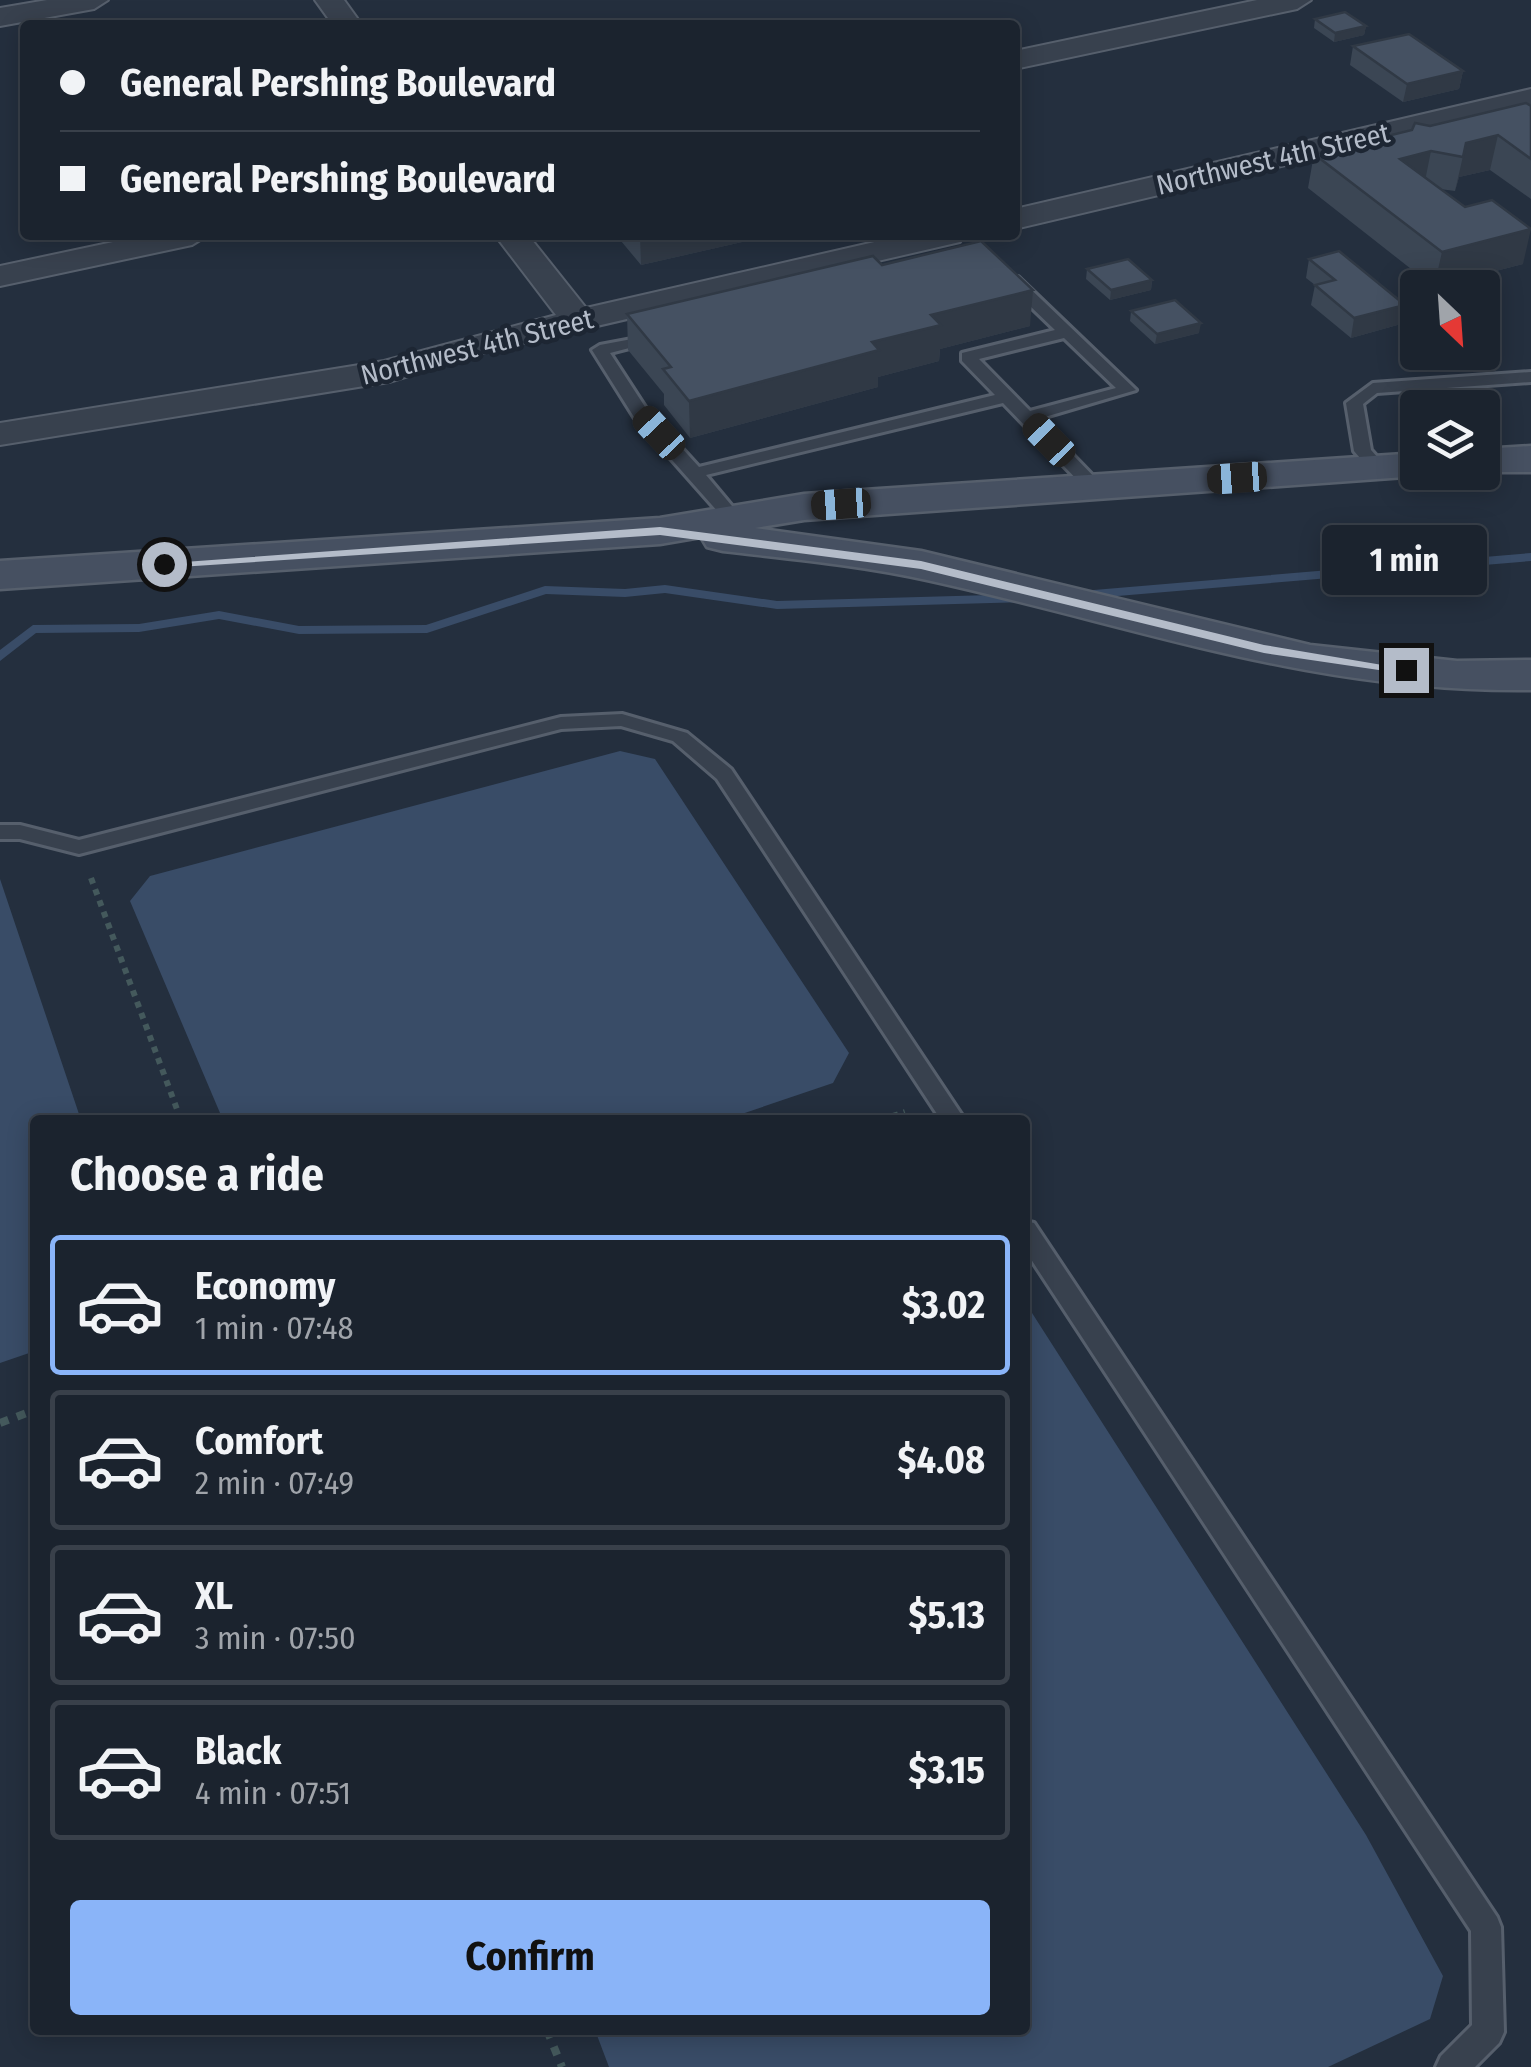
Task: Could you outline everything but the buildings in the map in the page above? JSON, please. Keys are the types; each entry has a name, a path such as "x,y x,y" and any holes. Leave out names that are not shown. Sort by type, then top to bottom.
{"main road":[{"path":"1500,461 1531,458"},
{"path":"0,575 660,531 804,507 1398,468"},
{"path":"991,582 973,541 973,530 990,509 1026,493"},
{"path":"660,531 895,560 1348,664 1531,674"}],"street":[{"path":"0,17 94,0"},
{"path":"329,0 344,20"},
{"path":"1020,59 1297,0"},
{"name":"Northwest 4th Street","path":"1020,219 1531,98"},
{"path":"0,276 169,240"},
{"path":"515,240 579,322"},
{"name":"Northwest 4th Street","path":"0,434 389,371 479,343 927,240"}],"lane":[{"path":"1001,269 1128,390 1026,416"},
{"path":"677,332 600,350 640,413 733,518"},
{"path":"1066,332 968,356 1095,488"},
{"path":"1398,468 1363,451 1354,403 1373,388 1531,377"},
{"path":"695,473 1007,397"},
{"path":"0,832 20,832 79,847 560,723 622,720 680,737 724,774 949,1115"},
{"path":"1030,1238 1486,1927 1488,2032 1452,2067"}],"path":[{"path":"79,847 180,1115"},
{"path":"0,1423 30,1412"},
{"path":"549,2035 562,2067"}],"water":[{"path":"620,751 655,759 849,1053 833,1083 739,1115 221,1115 130,901 150,876"},
{"path":"0,879 79,1115 30,1115 30,1353 0,1363"},
{"path":"1030,1310 1366,1835 1443,1976 1430,2019 1328,2067 609,2067 597,2035 1030,2035"}],"waterway":[{"path":"1082,595 1531,557"},
{"path":"0,657 33,629 139,628 219,615 299,630 427,629 545,590 625,593 665,589 777,605 1024,598"}],"route":[{"path":"164,564 660,531 895,560 1264,649 1406,670"}]}
